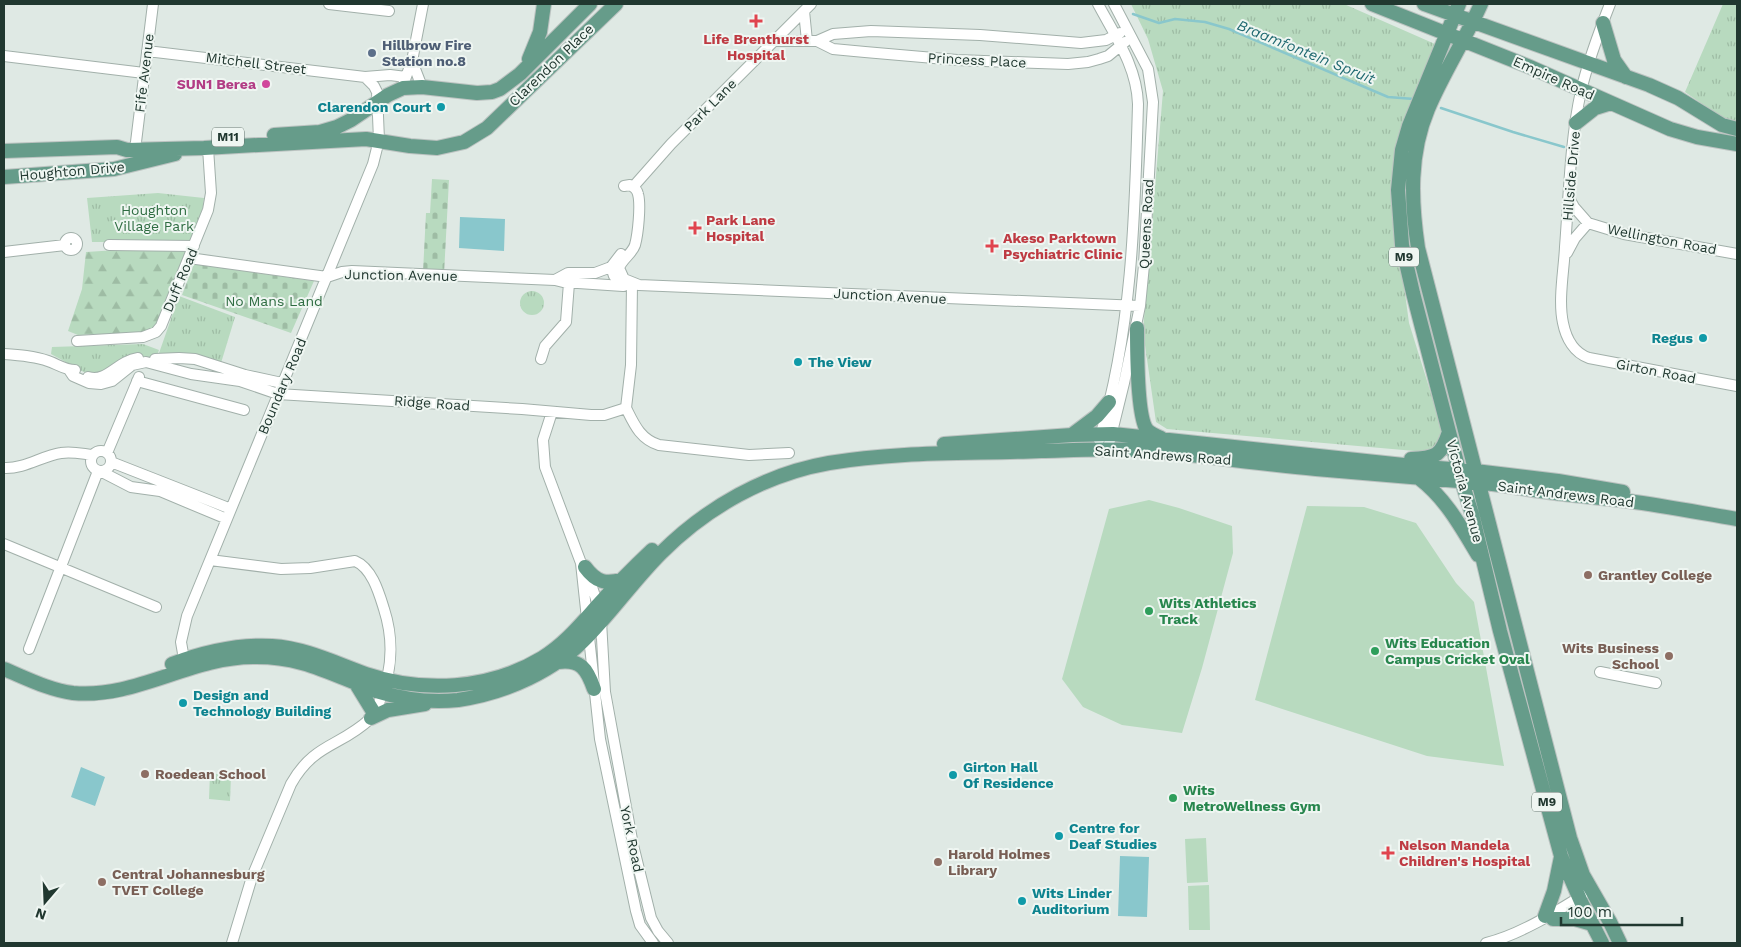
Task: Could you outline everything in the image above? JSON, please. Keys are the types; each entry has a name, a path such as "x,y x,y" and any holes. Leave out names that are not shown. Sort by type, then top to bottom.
{"main road":[{"path":"526,67 540,32 544,4"},
{"name":"Clarendon Place","path":"404,83 422,87 477,93 492,92 509,84 590,4"},
{"name":"Clarendon Place","path":"379,140 410,146 438,148 464,142 487,128 616,4"},
{"name":"Empire Road","path":"1372,4 1447,33 1680,132 1737,144"},
{"name":"Empire Road","path":"1424,4 1456,9 1473,21 1626,76 1666,92 1712,120 1737,129"},
{"name":"M9","path":"1463,40 1481,4"},
{"name":"M9","path":"1447,33 1456,9"},
{"path":"1603,23 1614,60 1626,76"},
{"name":"Victoria Avenue","path":"1447,33 1409,126 1402,150 1398,190 1400,226 1406,264 1460,476 1486,569 1500,631 1561,856 1580,901 1602,943"},
{"name":"Victoria Avenue","path":"1463,40 1427,110 1416,153 1412,198 1418,248 1570,838 1583,875 1620,943"},
{"name":"M11","path":"4,151 128,146 320,132 343,125 404,83"},
{"path":"1576,123 1595,108 1611,103"},
{"name":"M11","path":"128,146 202,148 379,140"},
{"name":"Houghton Drive","path":"4,172 88,167 121,157 128,146"},
{"name":"Houghton Drive","path":"4,176 114,169 202,148"},
{"path":"1137,328 1143,418 1146,430 1163,440"},
{"path":"1072,435 1097,416 1109,402"},
{"path":"1388,463 1435,456 1442,450 1449,432"},
{"name":"Saint Andrews Road","path":"440,701 469,698 506,688 558,662 589,635 598,605 666,537 706,505 752,479 786,465 825,455 861,450 1107,434 1388,463 1460,476 1581,485 1737,512"},
{"name":"Saint Andrews Road","path":"594,620 660,554 709,513 734,498 773,479 832,463 882,457 1102,448 1151,451 1420,479 1460,476"},
{"name":"Saint Andrews Road","path":"1477,477 1737,519"},
{"path":"1420,479 1433,489 1447,505 1486,569"},
{"path":"583,565 593,577 602,582 614,582 623,579"},
{"path":"4,661 49,678 80,684 123,680 185,664 230,658 266,657 309,664 355,682 385,687 455,686 511,673 542,658 594,620"},
{"path":"4,669 60,691 90,693 138,684 185,664 232,648 273,646 312,654 415,699 440,701"},
{"path":"558,662 573,662 583,668 587,672 594,689"},
{"path":"355,682 367,699 373,716 388,710 440,701"},
{"path":"1561,856 1549,918 1575,919 1592,924"}],"street":[{"name":"Fife Avenue","path":"128,146 144,74 153,4"},
{"path":"329,4 389,11"},
{"path":"404,83 412,62 424,4"},
{"name":"Queens Road","path":"1098,4 1133,71 1138,99 1127,306 1109,402 1107,434"},
{"name":"Queens Road","path":"1102,448 1137,328 1144,265 1153,102 1148,70 1114,4"},
{"name":"Hillside Drive","path":"1576,350 1569,342 1563,322 1564,264 1576,123 1581,91 1589,63 1610,4"},
{"path":"808,7 812,41"},
{"name":"Park Lane","path":"633,186 677,138 808,7"},
{"name":"Princess Place","path":"774,41 812,41 833,34 871,30 980,35 1080,43 1106,40 1115,36 1130,34"},
{"name":"Princess Place","path":"812,41 833,49 865,52 957,60 1068,64 1088,62 1108,56 1121,46 1130,34"},
{"name":"Mitchell Street","path":"147,51 365,77 390,75 404,83"},
{"path":"4,56 144,74"},
{"path":"412,62 422,87"},
{"path":"365,77 374,86 377,103"},
{"name":"Boundary Road","path":"185,664 181,642 184,626 282,383 370,175 379,140 377,103"},
{"name":"Duff Road","path":"77,341 143,337 156,332 161,326 210,202 202,148"},
{"path":"615,268 635,246 638,194 633,186 624,186 632,194 633,201 628,245 615,260 615,268 631,286 631,365 626,408 638,433 651,443 659,445 749,455 789,453"},
{"name":"Wellington Road","path":"1569,197 1574,207 1588,223 1624,234 1737,254"},
{"name":"Wellington Road","path":"1564,264 1570,246 1588,223"},
{"path":"108,244 194,246"},
{"path":"4,252 66,245"},
{"name":"Junction Avenue","path":"189,258 327,277 352,271 556,280 569,283 631,286 1140,306"},
{"name":"Junction Avenue","path":"556,280 568,273 595,273 615,268"},
{"path":"541,359 545,346 566,322 569,283"},
{"name":"Girton Road","path":"1576,350 1589,358 1737,386"},
{"path":"4,354 46,360 69,370 75,370 90,378 107,375 127,360 135,358 162,360 187,358 258,379 282,383"},
{"name":"Ridge Road","path":"69,370 73,376 89,383 101,384 112,381 132,365 146,362 191,374 240,381 278,394 604,415 626,408"},
{"path":"100,471 108,469 109,458 138,379 244,410"},
{"name":"York Road","path":"552,412 543,440 545,467 598,605"},
{"path":"4,468 17,467 62,453 93,455 100,451 109,458 231,508"},
{"path":"93,455 92,464 100,471 131,486 160,490 227,519"},
{"path":"29,649 100,471"},
{"path":"4,544 156,606"},
{"path":"210,560 281,569 310,568 359,562 364,566 374,584 388,622 391,651 385,687 373,716 357,729 312,756 297,773 252,877 232,943"},
{"name":"York Road","path":"583,565 594,620 611,728 644,895 651,918 668,943"},
{"name":"York Road","path":"589,635 598,730 636,911 640,925 653,943"},
{"path":"1600,672 1656,683"},
{"path":"598,730 611,728"},
{"path":"1509,943 1549,918 1594,894"},
{"path":"1486,943 1527,931"}],"green space":[{"path":"1131,4 1344,4 1435,44 1399,137 1395,219 1409,323 1442,429 1437,444 1426,452 1167,429 1156,422 1143,331 1163,91 1148,39"},
{"path":"1723,4 1737,4 1737,124 1725,120 1685,92"},
{"path":"432,179 449,180 444,274 423,272 426,213 430,213"},
{"name":"Houghton Village Park","path":"158,193 204,198 201,222 189,242 92,242 87,198"},
{"path":"133,249 189,250 156,327 144,333 78,335 68,331 82,289 86,252"},
{"name":"No Mans Land","path":"194,264 314,281 291,333 182,295"},
{"path":"532,291 541,294 544,303 541,312 532,315 523,312 520,303 523,294"},
{"path":"179,296 235,317 221,363 158,356"},
{"path":"143,344 159,350 156,358 136,356 101,376 91,376 51,354 52,347"},
{"name":"Wits Athletics Track","path":"1149,500 1232,526 1233,553 1202,668 1182,733 1122,725 1083,707 1062,679 1109,509"},
{"name":"Wits Education Campus Cricket Oval","path":"1307,506 1364,507 1416,523 1456,583 1474,602 1504,766 1427,756 1255,700"},
{"path":"210,773 231,776 230,801 209,799"},
{"path":"1206,838 1208,882 1187,883 1185,839"},
{"path":"1209,885 1210,930 1189,930 1188,886"}],"water":[{"path":"460,217 505,219 504,251 459,248"},
{"path":"81,767 105,777 95,806 71,797"},
{"path":"1120,856 1149,857 1147,917 1118,916"}],"waterway":[{"name":"Braamfontein Spruit","path":"1133,14 1159,23 1175,19 1205,22 1229,29 1388,97 1414,99"},
{"path":"1441,108 1564,147"}],"place":[{"name":"Life Brenthurst Hospital","path":"756,21"},
{"name":"Hillbrow Fire Station no.8","path":"372,53"},
{"name":"SUN1 Berea","path":"266,84"},
{"name":"Clarendon Court","path":"441,107"},
{"name":"Park Lane Hospital","path":"695,228"},
{"name":"Akeso Parktown Psychiatric Clinic","path":"992,246"},
{"name":"Regus","path":"1703,338"},
{"name":"The View","path":"798,362"},
{"name":"Grantley College","path":"1588,575"},
{"name":"Wits Athletics Track","path":"1149,611"},
{"name":"Wits Education Campus Cricket Oval","path":"1375,651"},
{"name":"Wits Business School","path":"1669,656"},
{"name":"Design and Technology Building","path":"183,703"},
{"name":"Roedean School","path":"145,774"},
{"name":"Girton Hall Of Residence","path":"953,775"},
{"name":"Wits MetroWellness Gym","path":"1173,798"},
{"name":"Centre for Deaf Studies","path":"1059,836"},
{"name":"Nelson Mandela Children's Hospital","path":"1388,853"},
{"name":"Harold Holmes Library","path":"938,862"},
{"name":"Central Johannesburg TVET College","path":"102,882"},
{"name":"Wits Linder Auditorium","path":"1022,901"}]}
